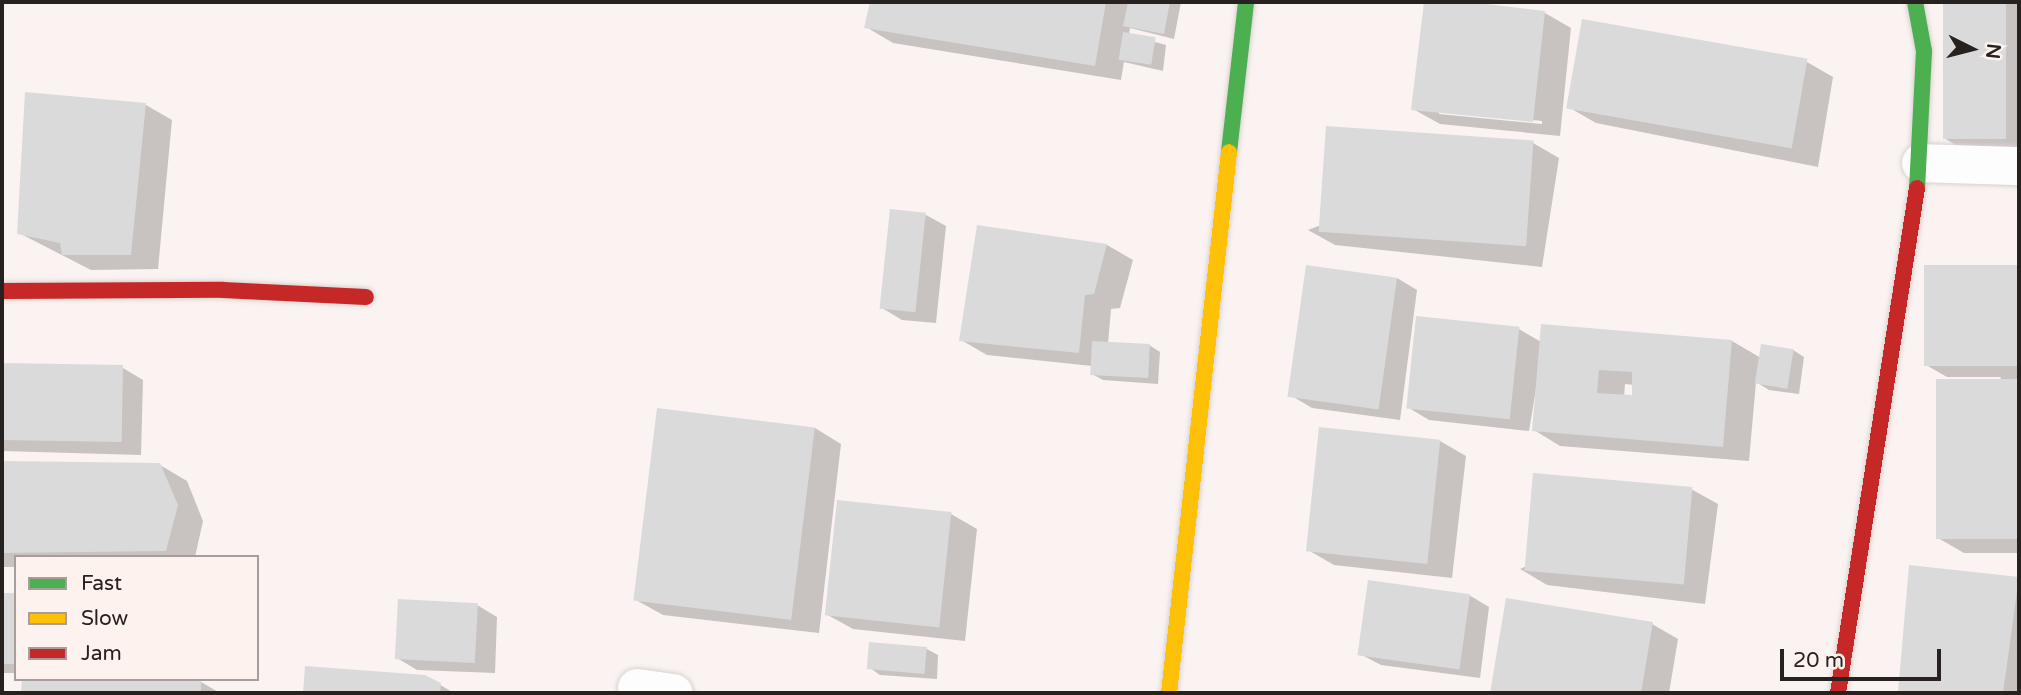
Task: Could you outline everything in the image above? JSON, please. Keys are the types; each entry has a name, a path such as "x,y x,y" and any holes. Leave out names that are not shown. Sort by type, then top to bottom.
{"street":[{"path":"1169,693 1246,2"},
{"path":"1838,693 1921,163 1924,51 1915,2"},
{"path":"1921,163 2019,166"},
{"path":"2,291 222,290 366,297"},
{"path":"637,688 674,693"}],"building":[{"path":"870,2 1106,2 1095,66 864,28"},
{"path":"1128,2 1170,2 1164,34 1123,26"},
{"path":"1424,2 1470,2 1545,11 1533,122 1411,110"},
{"path":"1943,2 2006,2 2006,139 1943,139"},
{"path":"1582,19 1808,59 1792,148 1566,109"},
{"path":"1123,32 1156,37 1151,65 1119,60"},
{"path":"25,92 146,103 131,255 62,255 60,243 17,234"},
{"path":"1326,126 1533,141 1526,246 1319,232"},
{"path":"890,209 926,213 915,312 880,308"},
{"path":"977,225 1107,244 1094,294 1085,295 1079,353 959,341"},
{"path":"1306,265 1397,278 1379,410 1287,397"},
{"path":"1924,265 2019,265 2019,366 1924,366"},
{"path":"1416,316 1519,327 1510,419 1406,408"},
{"path":"1541,324 1732,340 1723,447 1532,431","holes":["1599,370 1632,372 1632,395 1597,393"]},
{"path":"1092,341 1150,344 1148,378 1090,375"},
{"path":"1761,344 1794,349 1787,389 1755,384"},
{"path":"2,363 123,365 122,442 2,440"},
{"path":"1936,379 2019,379 2019,539 1936,539"},
{"path":"657,408 815,427 791,620 633,601"},
{"path":"1319,427 1440,440 1427,564 1306,551"},
{"path":"2,461 160,463 178,505 166,551 2,553"},
{"path":"1533,473 1692,487 1684,585 1524,571"},
{"path":"837,500 951,512 939,627 825,615"},
{"path":"1909,565 2019,577 2003,693 1898,693"},
{"path":"1368,580 1470,594 1459,670 1357,655"},
{"path":"2,593 14,593 14,664 2,664"},
{"path":"1506,598 1653,622 1641,693 1490,693"},
{"path":"398,599 478,603 475,663 395,659"},
{"path":"869,642 927,647 924,674 867,669"},
{"path":"305,666 425,675 441,683 440,693 303,693"},
{"path":"22,681 201,681 201,693 21,693"}],"traffic: fast":[{"path":"1229,152 1246,2"},
{"path":"1915,2 1924,51 1917,188"}],"traffic: slow":[{"path":"1169,693 1229,152"}],"traffic: jam":[{"path":"1838,693 1917,188"},
{"path":"2,291 223,290 366,297"}]}
